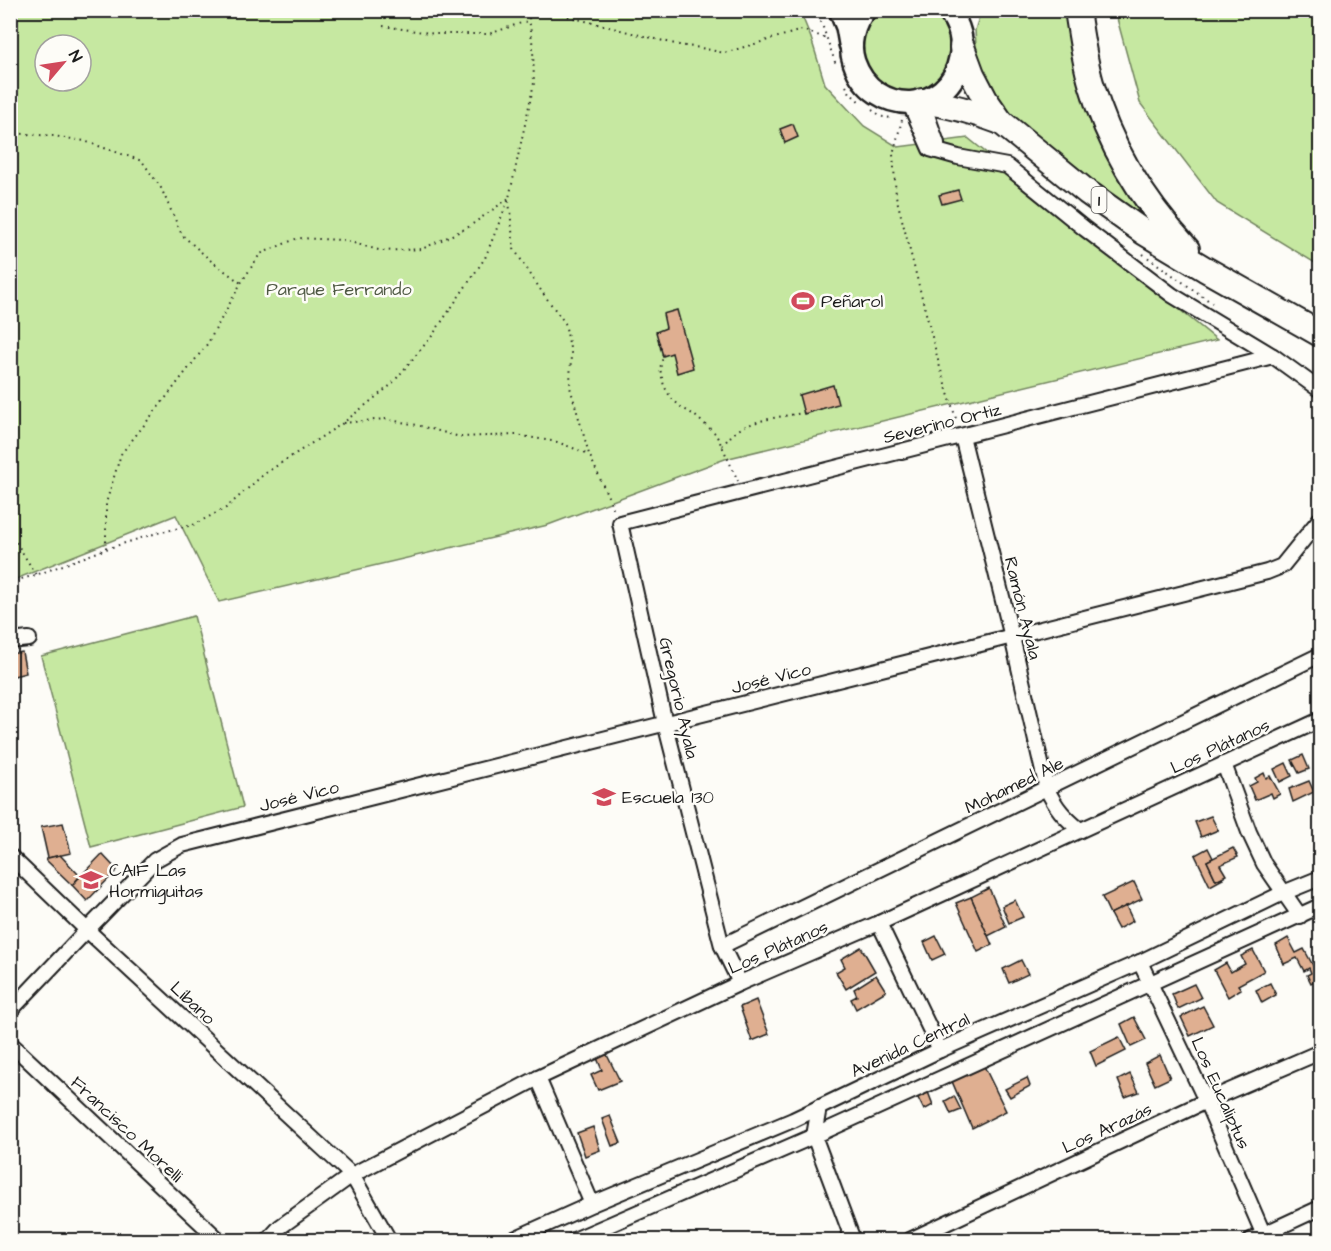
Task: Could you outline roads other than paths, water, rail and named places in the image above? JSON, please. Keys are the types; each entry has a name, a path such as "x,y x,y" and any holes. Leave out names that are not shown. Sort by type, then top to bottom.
{"highway":[{"path":"1077,10 1090,82 1124,165 1164,224 1205,269"},
{"name":"1","path":"961,39 972,74 985,99 1001,122 1087,192 1145,233 1320,334"},
{"name":"1","path":"911,107 949,105 1001,122"}],"main road":[{"name":"1","path":"840,10 847,27 858,74 869,88 885,99 911,107"},
{"path":"852,56 851,41 855,26 865,10"},
{"name":"1","path":"948,10 961,39"},
{"path":"911,107 937,94 949,83 959,67 961,39 968,10"}],"street":[{"path":"911,107 937,143 937,151 988,164 1007,166 1172,295 1273,356 1320,390"},
{"name":"Severino Ortiz","path":"620,523 1273,356"},
{"name":"Ramón Ayala","path":"962,436 1047,789 1054,805 1065,819 1080,830"},
{"name":"José Vico","path":"10,1011 155,860 182,845 1268,572 1282,566 1320,519"},
{"name":"Gregorio Ayala","path":"620,523 665,723 722,946 740,983"},
{"path":"10,641 29,639"},
{"name":"Mohamed Ale","path":"722,946 1320,655"},
{"name":"Los Plátanos","path":"268,1240 280,1227 352,1175 538,1078 740,983 879,923 1320,720"},
{"path":"1224,764 1249,832 1264,864 1300,916"},
{"name":"Líbano","path":"10,856 352,1175"},
{"name":"Avenida Central","path":"512,1240 793,1120 940,1050 1140,962 1283,893 1320,878"},
{"path":"574,1240 814,1136 1320,906"},
{"path":"879,923 940,1050"},
{"name":"Los Eucaliptus","path":"1140,962 1206,1101 1260,1238"},
{"name":"Francisco Morelli","path":"10,1043 219,1240"},
{"name":"Los Arazás","path":"910,1240 1206,1101 1320,1052"},
{"path":"538,1078 592,1204"},
{"path":"819,1107 814,1136 853,1240"},
{"path":"793,1120 814,1136"},
{"path":"352,1175 389,1240"},
{"path":"1260,1238 1320,1208"}],"place":[{"name":"Peñarol","path":"803,301"},
{"name":"Escuela 130","path":"604,797"},
{"name":"CAIF Las Hormiguitas","path":"91,880"}],"park label":[{"name":"Parque Ferrando","path":"339,289"}]}
